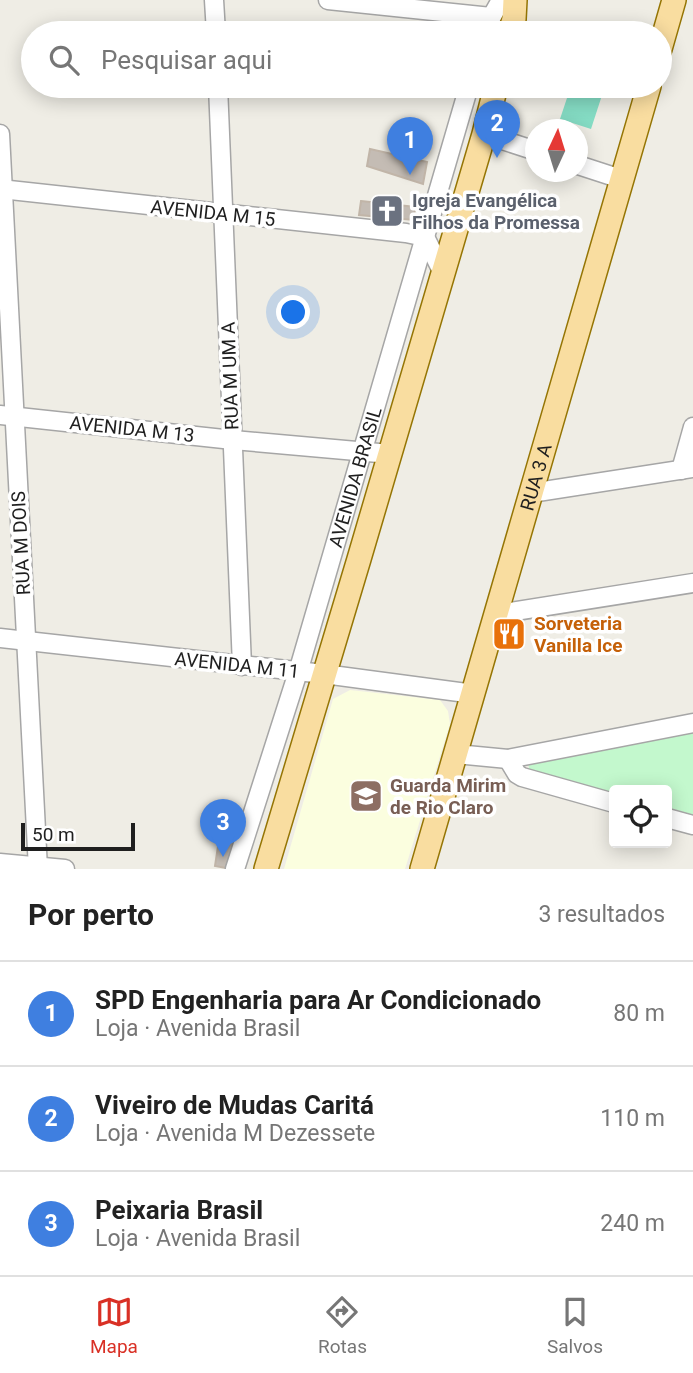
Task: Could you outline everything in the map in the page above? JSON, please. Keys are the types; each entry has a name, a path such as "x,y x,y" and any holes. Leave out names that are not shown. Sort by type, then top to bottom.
{"main road":[{"path":"513,21 515,0"},
{"path":"668,21 674,0"},
{"name":"AVENIDA BRASIL","path":"266,869 493,98"},
{"name":"RUA 3 A","path":"422,869 645,98"}],"street":[{"path":"214,0 215,21"},
{"path":"328,0 462,21"},
{"path":"490,21 501,0"},
{"name":"RUA M UM A","path":"218,98 242,666"},
{"name":"AVENIDA BRASIL","path":"235,869 298,671 466,98"},
{"name":"RUA M DOIS","path":"0,134 7,416 25,640 38,867"},
{"path":"484,134 525,147"},
{"path":"588,168 621,179"},
{"name":"AVENIDA M 15","path":"1,190 425,237"},
{"path":"425,237 443,274"},
{"name":"AVENIDA M 13","path":"7,416 390,454"},
{"path":"531,493 687,469 693,427"},
{"path":"497,614 693,583"},
{"name":"AVENIDA M 11","path":"0,638 324,674 474,694"},
{"path":"456,754 508,759 693,723"},
{"path":"508,759 517,774 522,777 609,802"},
{"path":"672,819 693,825"},
{"path":"0,863 65,869"}],"shaded area":[{"name":"Guarda Mirim de Rio Claro","path":"350,690 440,700 448,711 450,724 405,869 284,869 333,699"}],"green space":[{"path":"567,98 601,98 591,129 588,128 588,119 560,119"},
{"path":"693,732 693,815 672,809 672,785 609,785 609,792 529,769 528,759"}],"building":[{"path":"370,149 427,162 423,184 367,166"},
{"name":"Igreja Evangélica Filhos da Promessa","path":"361,201 415,207 414,220 359,215"},
{"path":"220,833 237,835 226,868 215,866"}],"place":[{"name":"Viveiro de Mudas Caritá","path":"497,158"},
{"name":"SPD Engenharia para Ar Condicionado","path":"410,175"},
{"name":"Igreja Evangélica Filhos da Promessa","path":"387,211"},
{"name":"Sorveteria Vanilla Ice","path":"509,634"},
{"name":"Guarda Mirim de Rio Claro","path":"366,796"},
{"name":"Peixaria Brasil","path":"223,857"}]}
